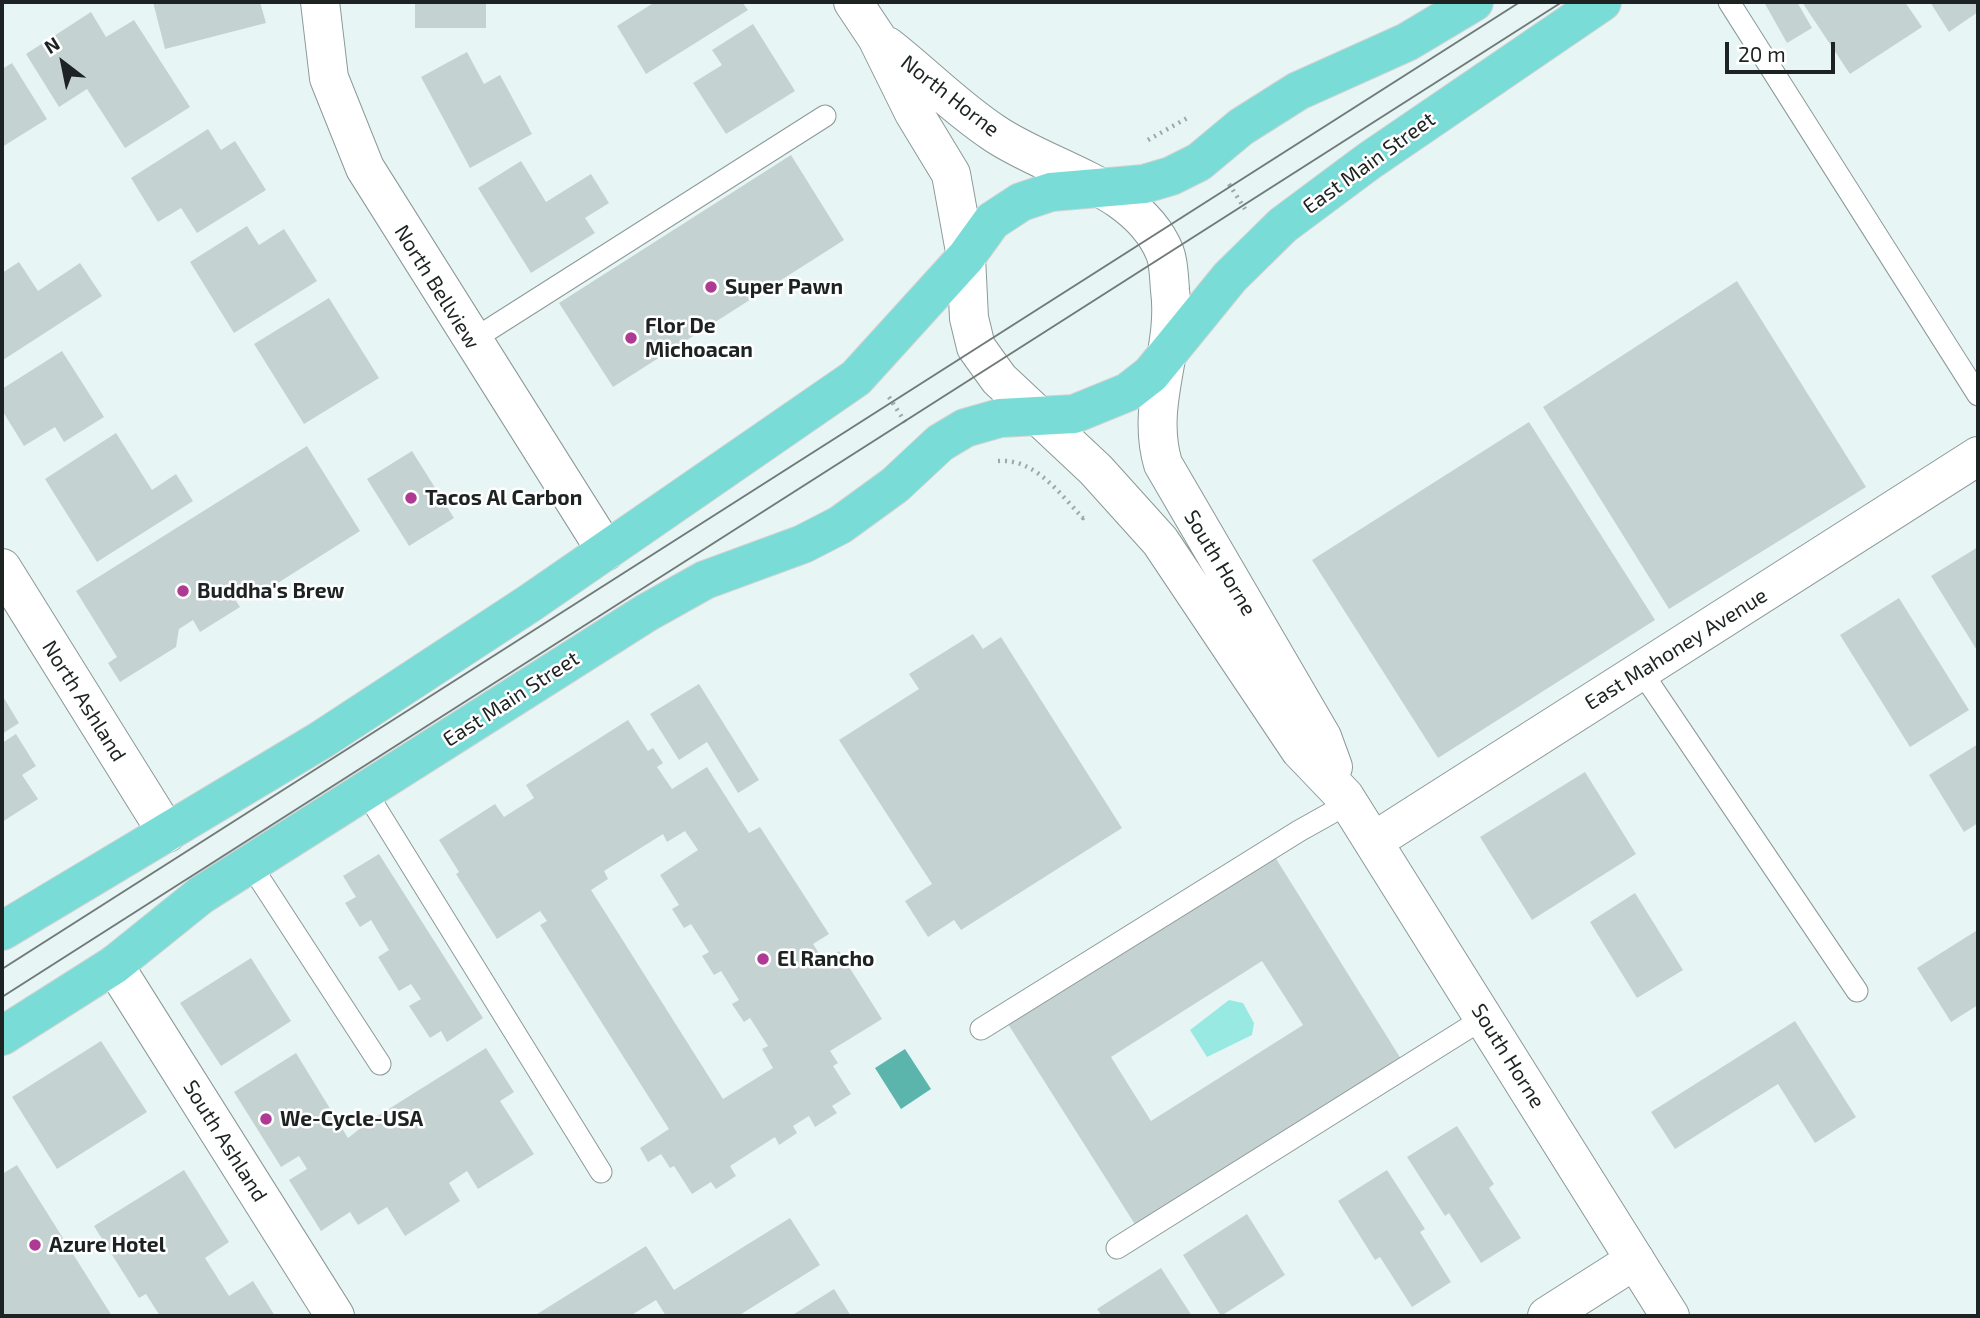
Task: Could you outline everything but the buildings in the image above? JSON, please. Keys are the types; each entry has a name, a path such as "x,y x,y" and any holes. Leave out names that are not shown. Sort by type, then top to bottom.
{"main road":[{"path":"2,931 321,740 606,551 856,378 967,257 992,221 1021,202 1051,192 1144,184 1171,176 1199,162 1241,127 1298,91 1407,42 1474,2"},
{"name":"East Main Street","path":"1166,356 1230,277 1283,225 1369,161 1602,2"},
{"path":"1042,417 1074,414 1120,396 1151,374 1166,356"},
{"name":"East Main Street","path":"2,1036 114,965 201,895 682,592 705,580 803,544 840,525 894,485 940,443 965,428 1000,418 1042,417"}],"street":[{"name":"North Bellview","path":"320,2 329,78 351,136 394,219 606,551"},
{"name":"North Horne","path":"853,2 877,38 915,113 951,174 967,257"},
{"name":"North Horne","path":"877,38 993,133 1101,187"},
{"path":"1101,187 1137,212 1165,253 1171,294 1166,356"},
{"path":"967,257 969,318 976,347 999,379 1042,417"},
{"name":"South Horne","path":"1166,356 1156,408 1157,443 1163,464 1322,737 1347,800"},
{"name":"South Horne","path":"1042,417 1096,470 1160,541 1300,750 1347,800 1670,1316"},
{"name":"East Mahoney Avenue","path":"1374,841 1978,456"},
{"name":"North Ashland","path":"2,568 167,833"},
{"name":"South Ashland","path":"114,965 335,1316"},
{"path":"1547,1316 1635,1260"}],"lane":[{"path":"1729,2 1978,394"},
{"path":"471,341 825,116"},
{"path":"1641,671 1857,991"},
{"path":"366,792 601,1172"},
{"path":"981,1029 1347,800"},
{"path":"250,864 380,1064"},
{"path":"1117,1248 1484,1018"}],"path":[{"path":"1140,143 1201,110"},
{"path":"1224,175 1248,214"},
{"path":"886,391 908,427"},
{"path":"989,461 1009,460 1027,467 1045,478 1083,518 1092,510"}],"shaded area":[{"path":"1229,1000 1243,1003 1254,1023 1252,1035 1207,1057 1190,1030"},
{"path":"905,1049 931,1089 901,1109 875,1068"}],"tram line":[{"path":"2,969 1520,2"},
{"path":"2,997 1562,2"}],"place":[{"name":"Super Pawn","path":"711,287"},
{"name":"Flor De Michoacan","path":"631,338"},
{"name":"Tacos Al Carbon","path":"411,498"},
{"name":"Buddha's Brew","path":"183,591"},
{"name":"El Rancho","path":"763,959"},
{"name":"We-Cycle-USA","path":"266,1119"},
{"name":"Azure Hotel","path":"35,1245"}]}
